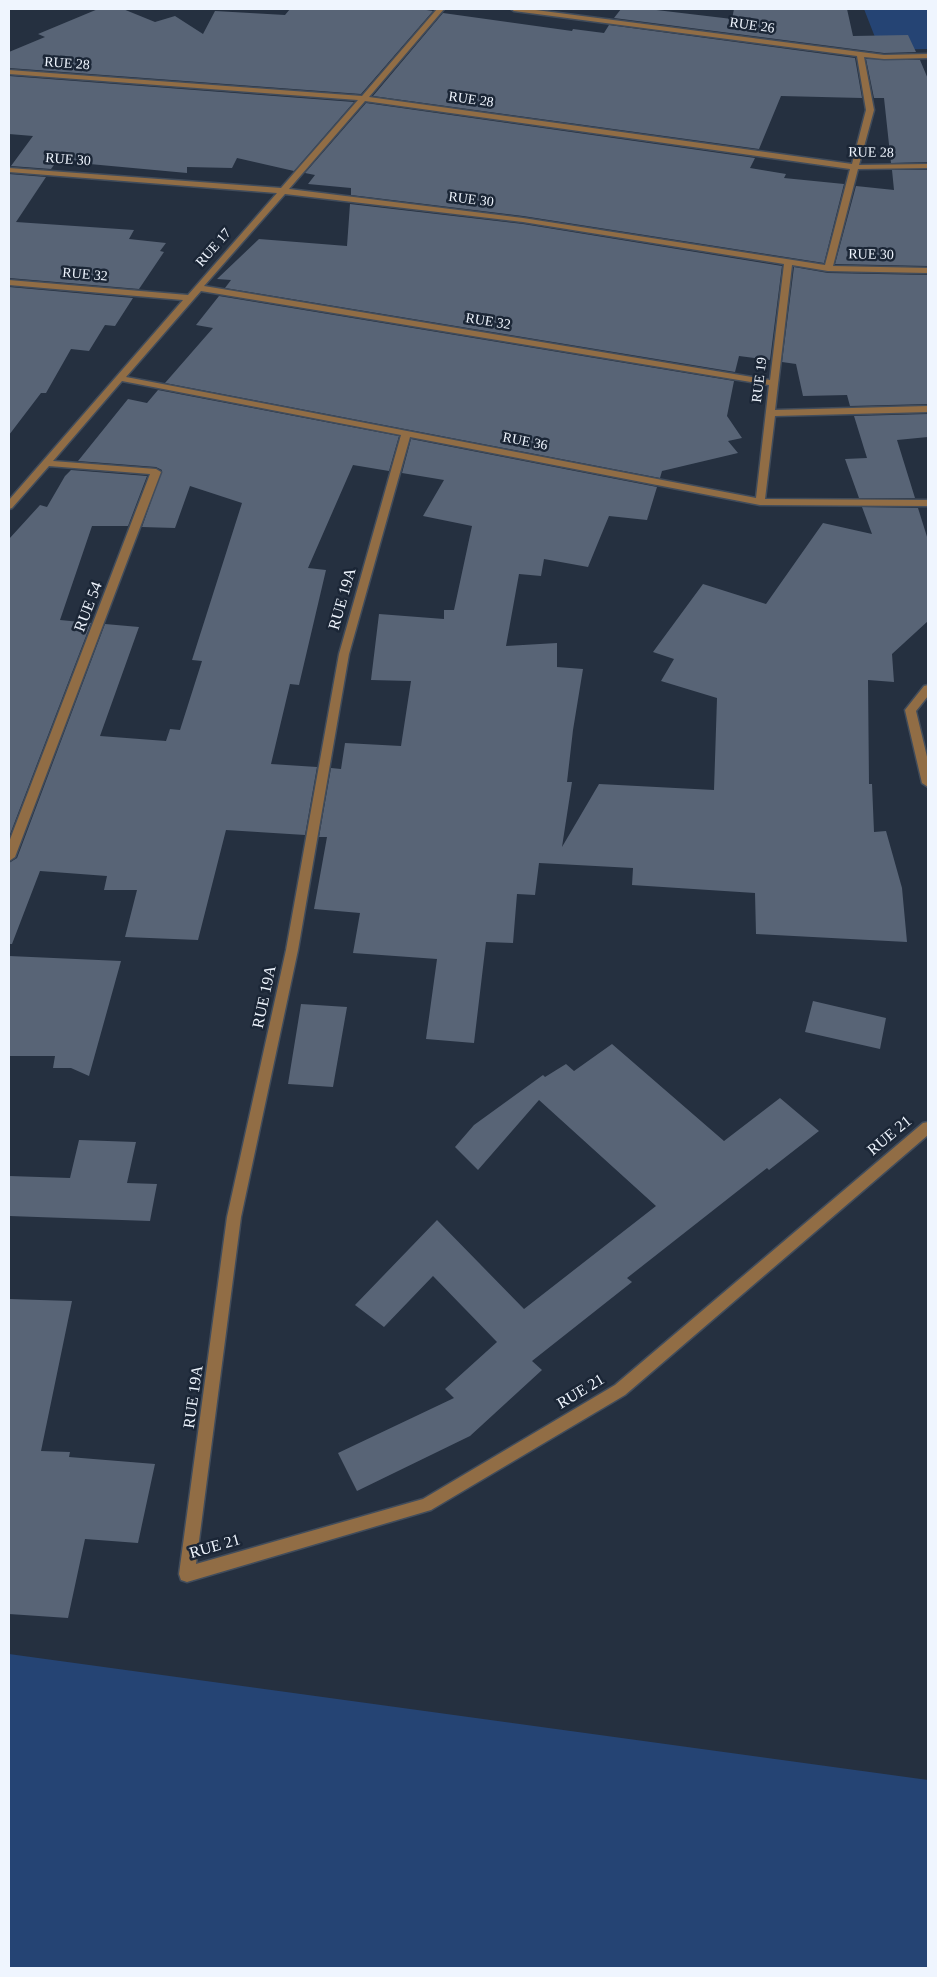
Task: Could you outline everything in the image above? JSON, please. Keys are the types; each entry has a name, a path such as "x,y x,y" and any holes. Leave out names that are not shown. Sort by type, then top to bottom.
{"street":[{"name":"RUE 17","path":"9,506 441,9"},
{"name":"RUE 26","path":"514,9 884,57 928,56"},
{"path":"828,268 870,110 860,54"},
{"name":"RUE 28","path":"9,72 363,98 854,167 928,166"},
{"name":"RUE 30","path":"9,170 283,191 523,220 828,268 928,270"},
{"name":"RUE 19","path":"760,502 788,262"},
{"name":"RUE 32","path":"9,282 189,298"},
{"name":"RUE 32","path":"198,288 774,383"},
{"name":"RUE 36","path":"120,378 760,502 928,502"},
{"path":"770,414 928,409"},
{"name":"RUE 19A","path":"187,1574 234,1217 292,950 344,654 406,433"},
{"name":"RUE 54","path":"9,857 156,472 46,463"},
{"path":"928,689 910,710 928,783"},
{"name":"RUE 21","path":"187,1574 426,1505 620,1390 928,1127"}],"shaded area":[{"path":"864,9 928,9 928,49 880,50"},
{"path":"9,1654 928,1780 928,1968 9,1968"}],"building":[{"path":"98,9 123,9 155,22 175,16 203,34 215,11 285,15 290,9 420,9 433,11 361,94 9,68 9,52 45,37 38,34"},
{"path":"621,9 648,9 732,19 734,9 847,9 853,36 908,35 916,52 884,53 614,18"},
{"path":"443,13 572,31 573,29 604,33 609,25 855,58 862,98 781,96 759,149 373,96"},
{"path":"866,59 920,60 928,79 928,162 891,163 884,98 874,98"},
{"path":"9,76 354,102 294,171 237,158 232,168 187,167 187,173 57,161 51,169 11,166 33,136 9,134"},
{"path":"366,103 755,158 750,168 786,174 784,178 844,184 824,263 523,216 351,195 351,188 308,184 315,175 305,173"},
{"path":"892,170 928,170 928,266 835,264 856,186 894,190"},
{"path":"9,174 46,177 16,222 134,230 129,239 166,243 160,251 164,252 139,289 9,278"},
{"path":"350,204 523,224 782,266 770,360 739,356 735,372 225,288 231,280 217,279 259,239 347,246"},
{"path":"794,267 828,273 928,275 928,404 850,406 847,395 803,396 796,364 782,362"},
{"path":"9,287 133,298 115,326 105,325 89,351 71,349 46,393 41,393 9,435"},
{"path":"219,296 734,381 727,416 742,438 728,441 738,453 662,471 660,478 165,383 213,328 196,325"},
{"path":"158,390 399,436 389,471 353,465 308,568 326,570 299,685 290,684 271,764 317,767 305,835 226,830 198,940 125,937 137,890 104,890 107,876 40,871 12,944 9,944 9,863 17,858 105,624 139,627 100,736 166,741 170,729 180,730 202,661 192,660 242,503 190,486 175,528 142,527 162,470 156,467 78,461 128,399 147,403"},
{"path":"928,414 928,437 897,440 915,498 859,498 845,459 867,458 854,416"},
{"path":"411,439 657,487 647,520 609,516 588,567 544,559 541,576 519,574 506,646 557,643 557,667 583,669 573,730 567,782 572,782 562,847 599,784 714,790 717,698 661,681 674,659 653,652 703,584 766,604 823,523 872,534 862,507 918,508 928,540 928,621 892,654 894,682 868,680 869,784 872,784 874,832 886,831 902,888 907,942 756,934 755,893 632,885 633,868 539,863 535,895 517,894 513,943 486,942 474,1043 426,1039 437,959 353,953 360,913 314,909 327,837 319,837 331,768 341,769 345,743 401,746 411,681 371,680 379,614 444,619 444,610 454,610 472,526 423,516 444,480 402,473"},
{"path":"71,470 147,476 128,526 92,526 60,620 91,623 9,837 9,539 40,505 47,507 65,476"},
{"path":"9,956 121,961 89,1076 71,1068 53,1068 55,1056 9,1056"},
{"path":"813,1001 886,1018 880,1049 805,1032"},
{"path":"301,1004 347,1007 333,1087 288,1084"},
{"path":"612,1044 724,1141 780,1098 819,1131 769,1170 767,1168 627,1278 632,1282 532,1361 542,1370 470,1436 357,1491 338,1453 454,1398 445,1389 497,1342 433,1276 384,1327 355,1305 437,1220 524,1309 656,1206 539,1100 478,1170 455,1147 474,1125 543,1075 545,1077 566,1064 574,1071"},
{"path":"79,1140 136,1142 127,1183 157,1184 150,1221 9,1216 9,1176 70,1178"},
{"path":"9,1299 72,1301 41,1451 70,1452 69,1457 155,1464 138,1543 85,1539 68,1618 9,1614"}]}
